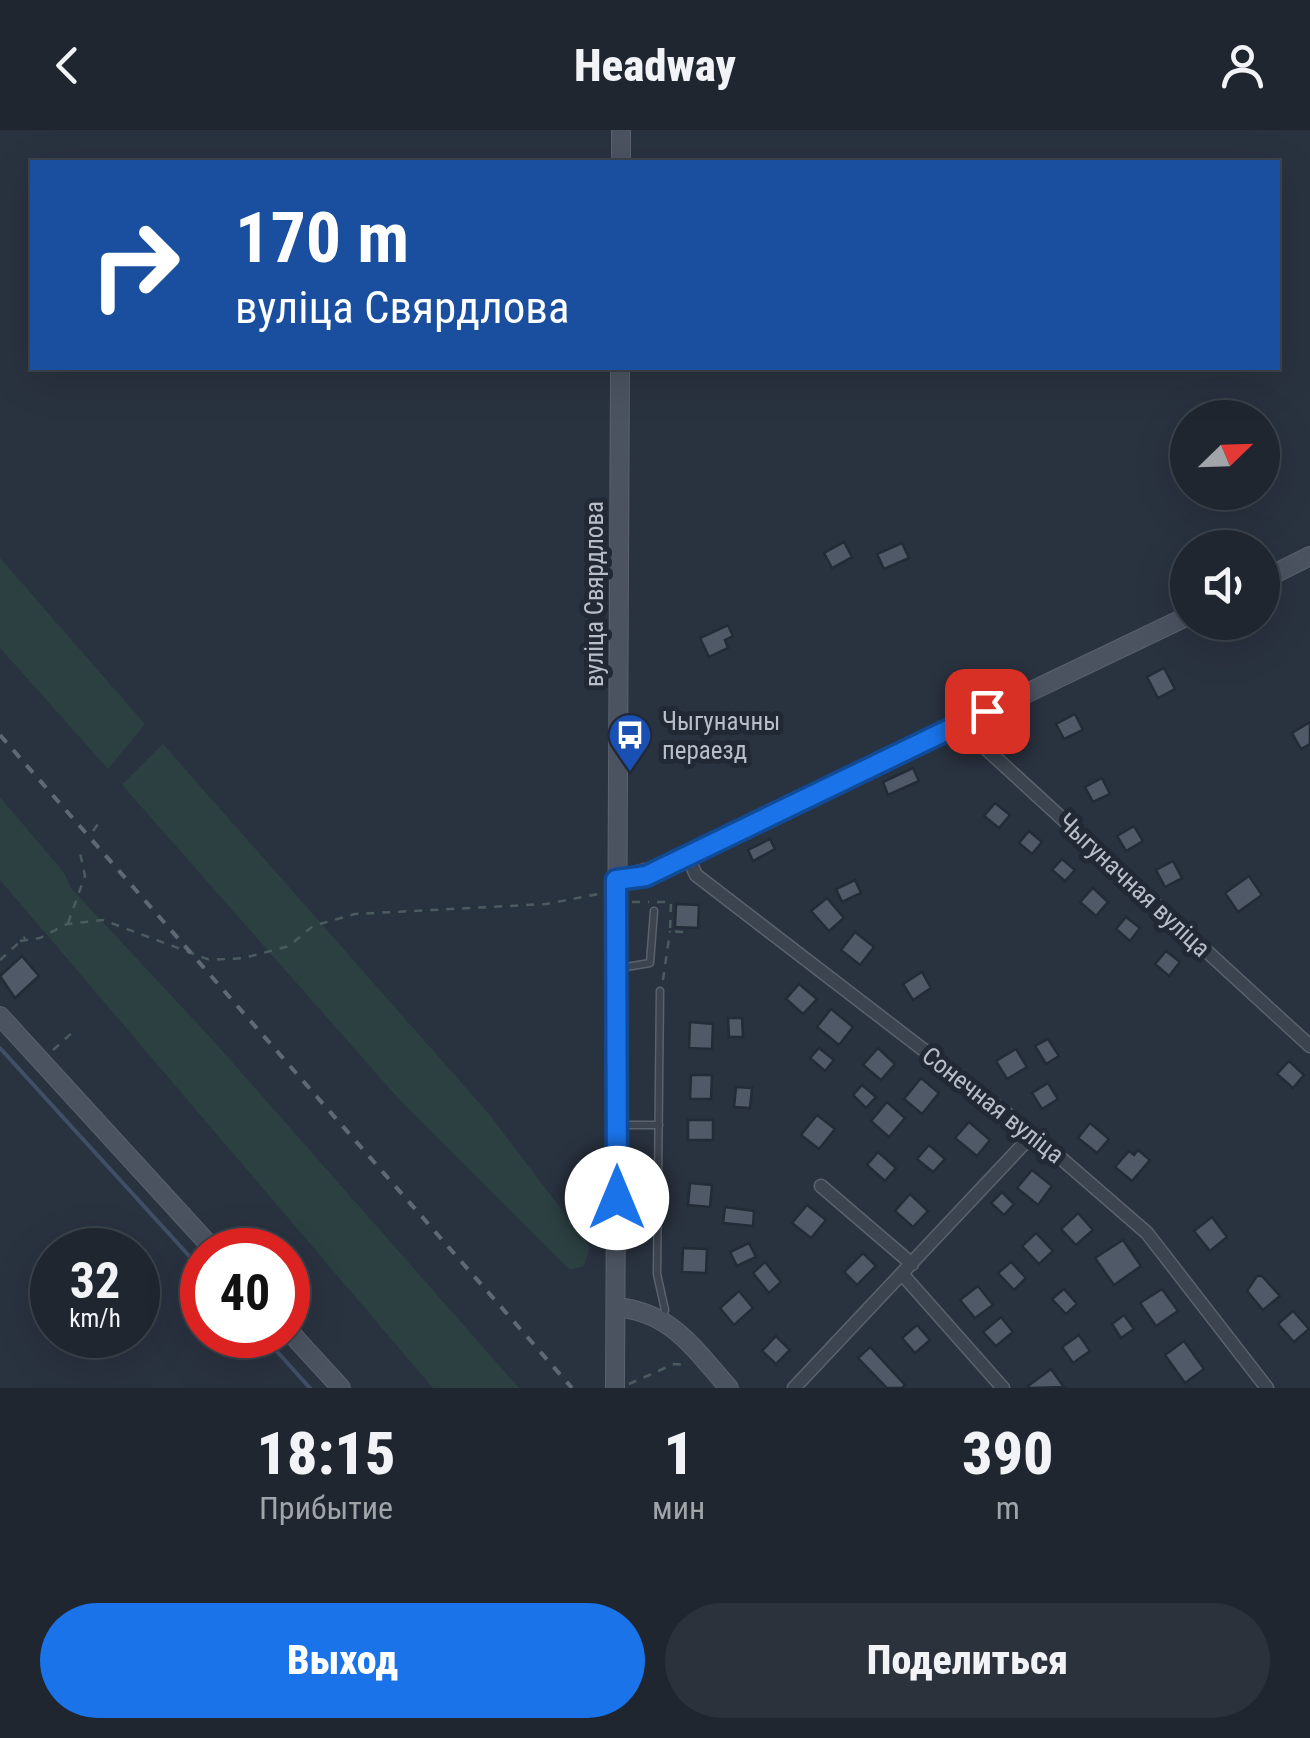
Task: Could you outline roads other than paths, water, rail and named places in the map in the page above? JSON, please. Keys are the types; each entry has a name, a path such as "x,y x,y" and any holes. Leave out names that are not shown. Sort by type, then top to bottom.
{"street":[{"path":"621,130 621,160"},
{"name":"вуліца Свярдлова","path":"619,1387 618,968 610,886 620,370"},
{"path":"1280,571 1310,556"},
{"path":"610,886 646,876 1170,624"},
{"name":"Чыгуначная вуліца","path":"959,724 1310,1046"},
{"name":"Сонечная вуліца","path":"687,856 696,875 1033,1134 1147,1233 1268,1388"},
{"path":"0,1016 194,1228"},
{"path":"794,1388 1033,1134"},
{"path":"821,1186 908,1270 1002,1388"},
{"path":"616,1308 662,1317 729,1388"},
{"path":"310,1354 342,1388"}],"lane":[{"path":"618,968 650,963 654,911"},
{"path":"660,992 657,1274 665,1310 662,1317"},
{"path":"617,1125 658,1126"}],"waterway":[{"path":"0,1048 180,1246"},
{"path":"283,1358 310,1388"}],"railway":[{"path":"0,735 572,1388"}],"place":[{"name":"Чыгуначны пераезд","path":"630,773"}]}
